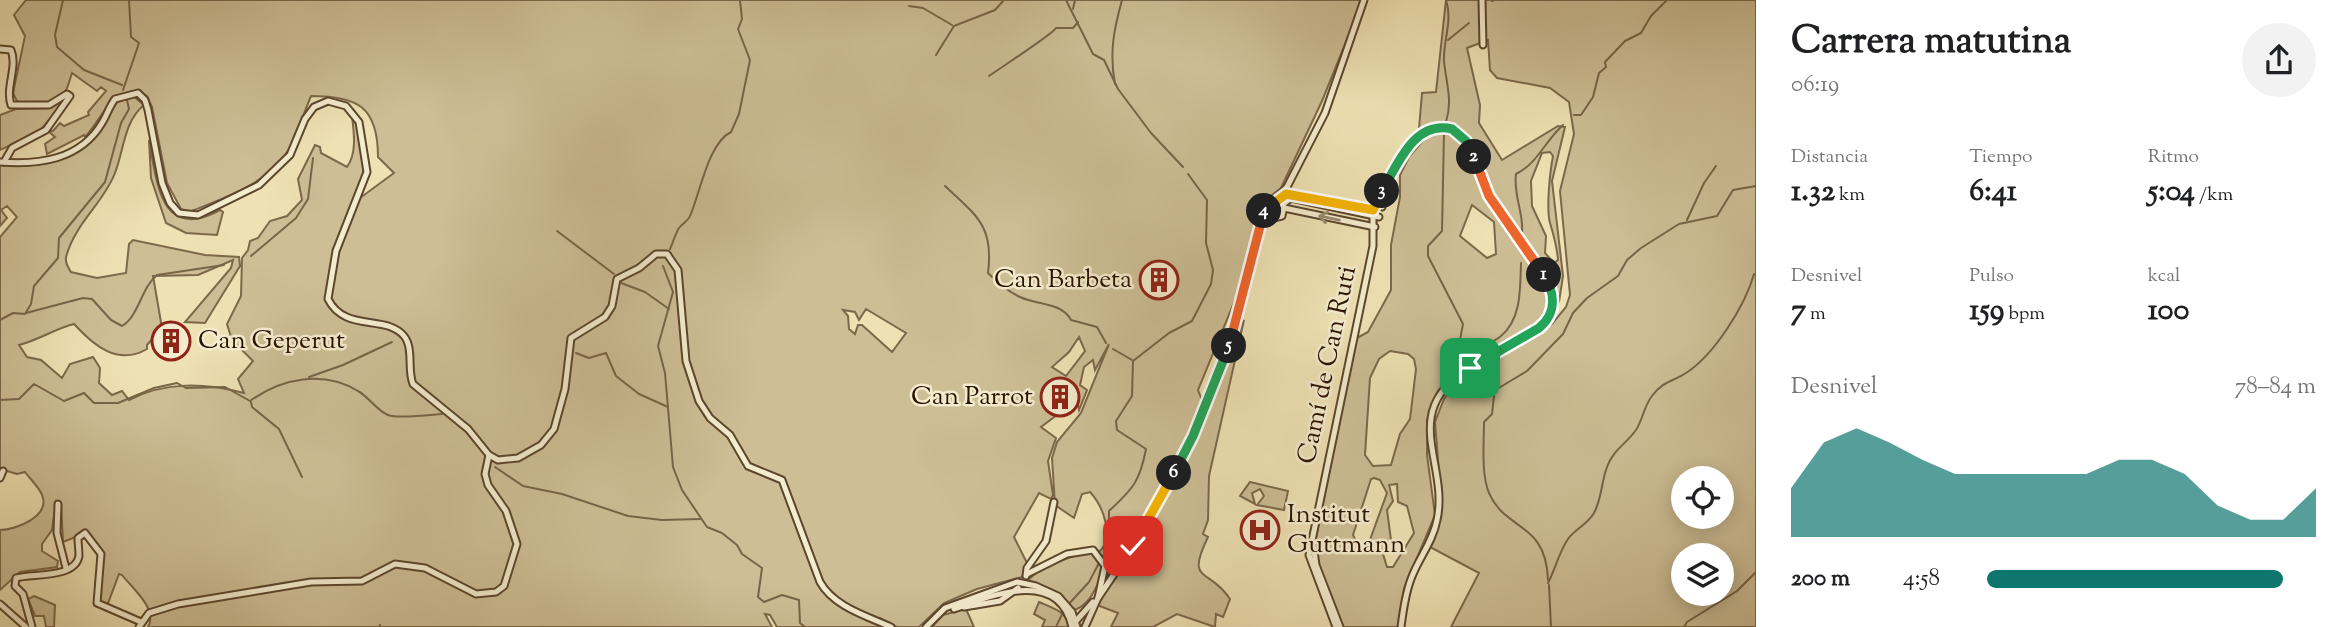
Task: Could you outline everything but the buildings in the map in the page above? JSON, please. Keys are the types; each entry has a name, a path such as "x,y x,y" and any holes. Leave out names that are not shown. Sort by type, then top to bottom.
{"street":[{"path":"1260,226 1265,220 1282,216 1284,198 1325,113 1364,0"},
{"path":"1482,0 1483,45"},
{"path":"0,48 11,50 14,57 9,89 11,105 42,106 53,104 67,94 70,96 46,130 12,148 2,162"},
{"path":"2,162 45,162 71,152 96,132 115,99 138,93 145,100 148,110 166,195 179,213 194,216 259,185 272,175 290,155 307,113 317,104 332,101 346,106 359,122 367,173 340,239 330,275 328,299 335,309 353,321 387,327 402,334 408,345 413,384 468,429 489,455 498,460 518,458 550,438 563,400 571,338 606,317 612,306 617,279 639,268 656,254 667,254 678,270 686,361 704,411 730,435 748,466 782,480 820,582 827,593 843,605 891,627"},
{"path":"1374,212 1390,178 1412,143 1426,130 1443,127 1461,135 1471,149 1489,196 1540,269 1553,296 1551,313 1544,324 1460,374 1436,401 1430,435 1438,516 1435,530 1411,578 1401,627"},
{"path":"1075,626 1088,616 1133,546 1193,436 1231,339 1264,210 1284,198 1293,198 1384,214 1382,207 1390,178"},
{"path":"1284,198 1375,227"},
{"path":"1272,204 1268,212 1275,218"},
{"path":"1374,212 1382,207"},
{"name":"Camí de Can Ruti","path":"1339,626 1308,555 1373,246 1374,212"},
{"name":"Camí de Can Ruti","path":"1373,246 1374,212"},
{"path":"32,627 23,594 15,586 16,578 53,573 66,568 76,561 78,538 85,533 101,554 97,603 140,624 149,614 178,604 311,582 362,580 395,564 425,568 477,594 496,592 504,586 517,544 506,511 488,485 485,474 489,455"},
{"path":"0,478 3,471"},
{"path":"1025,583 1027,568 1046,541 1054,502"},
{"path":"58,504 57,533 66,568"},
{"name":"Camí de Can Ruti","path":"1313,533 1313,569 1327,589"},
{"path":"1027,575 1077,550 1093,550 1102,559 1105,573 1097,590 1098,598"},
{"name":"Camí de Can Ruti","path":"1314,552 1339,626"},
{"path":"938,615 1025,583"},
{"path":"926,627 945,608 1008,584 1025,583 1057,599 1070,614 1075,626"},
{"path":"973,597 1018,588 1057,599"},
{"path":"954,608 1000,601 1018,588"},
{"path":"998,593 1000,601"},
{"path":"1075,626 1086,609 1098,598"},
{"path":"0,604 26,627"},
{"path":"1070,614 1086,609"},
{"path":"1085,627 1088,616"}],"shaded area":[{"path":"26,0 1363,0 1322,101 1281,188 1267,199 1258,217 1242,283 1198,390 1203,403 1164,482 1101,588 1109,569 1099,552 1104,546 1107,530 1103,513 1090,492 1082,494 1074,518 1055,505 1052,458 1057,442 1081,413 1109,344 1095,370 1093,360 1084,367 1080,385 1087,390 1079,410 1077,400 1041,427 1056,438 1048,461 1053,495 1051,499 1039,493 1014,537 1027,563 1022,577 977,589 944,603 919,627 897,627 880,618 875,623 884,627 777,627 770,615 765,614 772,627 148,627 150,613 147,606 122,575 119,574 107,606 100,602 103,556 88,532 63,542 61,503 56,501 52,530 42,544 42,551 58,561 57,567 20,572 0,590 0,530 30,520 37,515 43,503 41,492 25,472 17,474 0,469 0,237 17,217 7,206 1,210 7,218 0,226 0,163 37,165 69,155 96,134 115,103 133,96 144,105 128,127 110,184 70,245 66,259 71,272 97,278 126,273 129,244 133,240 205,255 239,257 240,266 205,323 185,322 231,268 233,260 198,275 153,276 162,328 147,345 147,349 136,354 107,351 90,340 74,324 19,345 27,357 41,360 62,378 70,364 93,357 100,368 99,383 112,395 122,391 129,400 157,389 186,386 215,387 244,393 238,379 253,361 232,340 227,324 241,296 242,258 250,241 258,238 270,221 287,216 302,200 298,179 315,145 320,147 321,153 347,167 354,149 352,116 362,145 363,178 360,198 394,173 378,157 374,126 362,108 341,98 311,96 282,160 246,188 189,212 181,209 167,183 152,107 147,96 125,93 117,97 85,137 84,135 47,154 45,144 55,137 47,130 53,131 60,123 64,126 89,115 88,112 106,91 101,87 97,91 72,73 66,90 57,99 44,103 18,103 13,93 25,36 14,15","holes":["866,309 906,333 892,352 862,325 858,325 855,334 849,329 848,316 843,310 855,312 859,320","1079,337 1085,351 1066,376 1052,367 1069,352"]},
{"path":"1446,0 1756,0 1756,627 1451,627 1479,573 1430,547 1442,510 1435,422 1444,399 1460,379 1552,324 1566,307 1570,295 1560,191 1574,134 1569,102 1550,88 1497,78 1490,70 1488,40 1467,48 1480,105 1479,123 1502,160 1558,126 1565,127 1552,181 1563,276 1559,302 1548,306 1538,322 1518,335 1477,359 1466,357 1472,363 1454,374 1438,391 1427,420 1427,455 1435,515 1404,589 1398,627 1341,627 1318,567 1315,542 1357,338 1368,332 1391,290 1391,245 1400,197 1400,175 1409,157 1428,135 1419,129 1422,93 1436,92","holes":["1550,152 1553,156 1548,208 1558,255 1558,260 1554,263 1545,253 1546,236 1532,206 1531,181 1542,153","1472,205 1494,222 1496,254 1487,258 1460,236","1390,351 1408,354 1414,359 1416,369 1410,419 1400,434 1391,465 1373,466 1365,455 1370,378 1379,359","1371,479 1380,480 1387,493 1367,548 1358,545 1353,535","1397,484 1398,502 1407,506 1414,533 1393,567 1387,567 1383,554 1391,540 1387,510 1393,501 1389,485"]},
{"path":"68,97 39,132 0,150 0,115 16,109 51,108"},
{"path":"149,140 159,190 165,204 174,214 185,219 200,218 220,210 223,212 217,235 186,233 166,223 151,178"},
{"path":"1244,320 1209,476 1208,520 1203,534 1208,537 1199,562 1202,574 1222,589 1230,599 1223,617 1216,614 1215,627 1177,614 1153,627 1111,627 1118,613 1097,605 1141,537 1179,467"},
{"path":"1250,482 1288,491 1284,510 1257,505 1264,496 1260,489 1252,493 1255,504 1240,496"},
{"path":"1088,551 1099,557 1104,570 1093,594 1085,604 1074,610 1055,591 1028,580 1043,567"},
{"path":"34,596 55,605 54,627 46,627 44,616 35,616 28,599"},
{"path":"1039,602 1062,614 1070,627 1042,627 1045,620 1034,614"},
{"path":"966,609 974,627 932,627 943,615"}],"waterway":[{"path":"63,0 55,35 57,47 84,70 122,85"},
{"path":"123,90 139,43 131,37 129,0"},
{"path":"670,249 679,228 690,216 716,147 731,132 739,114 750,60 738,29 742,19 740,0"},
{"path":"936,55 954,26 995,10 1004,0"},
{"path":"1066,0 1093,54 1104,60 1118,89 1151,133 1183,167"},
{"path":"1073,9 1075,0"},
{"path":"1115,84 1113,41 1122,0"},
{"path":"1446,0 1448,23 1444,61 1449,99 1446,122"},
{"path":"1574,115 1581,115 1593,97 1599,73 1606,67 1605,62 1625,41 1641,33 1651,16 1667,0"},
{"path":"909,6 923,8 952,25"},
{"path":"989,76 1056,28 1073,28 1078,22"},
{"path":"1448,40 1469,23"},
{"path":"0,320 13,313 25,314 31,304 34,286 58,258 59,238 105,182 121,123 129,109 127,100"},
{"path":"1522,233 1516,174 1536,158 1563,125"},
{"path":"1444,132 1442,231 1428,246 1428,256 1463,324 1459,345 1468,354"},
{"path":"251,256 296,218 308,199 313,158"},
{"path":"1687,220 1704,183 1716,166"},
{"path":"1102,559 1109,541 1109,511 1134,484 1146,449 1117,430 1116,421 1132,396 1133,361 1169,333 1192,321 1211,284 1213,270 1206,243 1207,200 1188,174"},
{"path":"945,186 981,223 988,244 988,273 1026,300 1055,307 1067,314 1071,320 1097,327 1106,343"},
{"path":"1492,392 1527,371 1563,334 1573,313 1587,298 1618,276 1627,260 1641,248 1679,224 1717,216 1733,190 1756,186"},
{"path":"557,231 614,274"},
{"path":"1471,350 1498,339 1513,321 1520,292 1521,263"},
{"path":"26,313 83,298 92,299 111,320 122,326 132,316 147,287 157,275 224,265"},
{"path":"663,266 673,292 658,346 665,373 673,467 682,490 707,527 722,533 737,545 742,554 762,568 758,597 764,602 782,595 799,600 800,623 805,627"},
{"path":"1548,583 1568,539 1594,513 1609,461 1636,430 1649,400 1661,387 1697,365 1707,354 1736,315 1754,274"},
{"path":"621,283 645,292 669,309"},
{"path":"309,377 343,365 392,342"},
{"path":"1113,349 1132,360"},
{"path":"576,353 589,358 606,353 616,376 639,394 668,407"},
{"path":"1484,372 1494,396 1492,414 1484,422 1486,485 1496,506 1533,537 1540,547 1546,561 1548,580"},
{"path":"0,400 19,399 34,384 64,401 84,393 94,403 118,403 154,388 177,383 186,388 225,387 250,401 289,382 317,379 345,384 388,415 406,417 442,414"},
{"path":"251,402 252,407 279,429 302,477"},
{"path":"495,467 523,486 562,494 628,516 662,520 700,519"},
{"path":"1067,606 1089,582 1099,563"},
{"path":"1684,627 1687,622 1737,591 1756,572"},
{"path":"1549,585 1551,627"},
{"path":"1056,627 1064,610"}],"place":[{"name":"Can Barbeta","path":"1159,280"},
{"name":"Can Geperut","path":"171,341"},
{"name":"Can Parrot","path":"1060,397"},
{"name":"Institut Guttmann","path":"1260,530"}],"route":[{"path":"1133,546 1193,436 1214,383 1231,339 1264,210 1286,194 1373,210 1412,143 1426,130 1435,128 1452,129 1466,141 1489,196 1550,284 1553,296 1553,307 1544,324 1470,368"}]}
